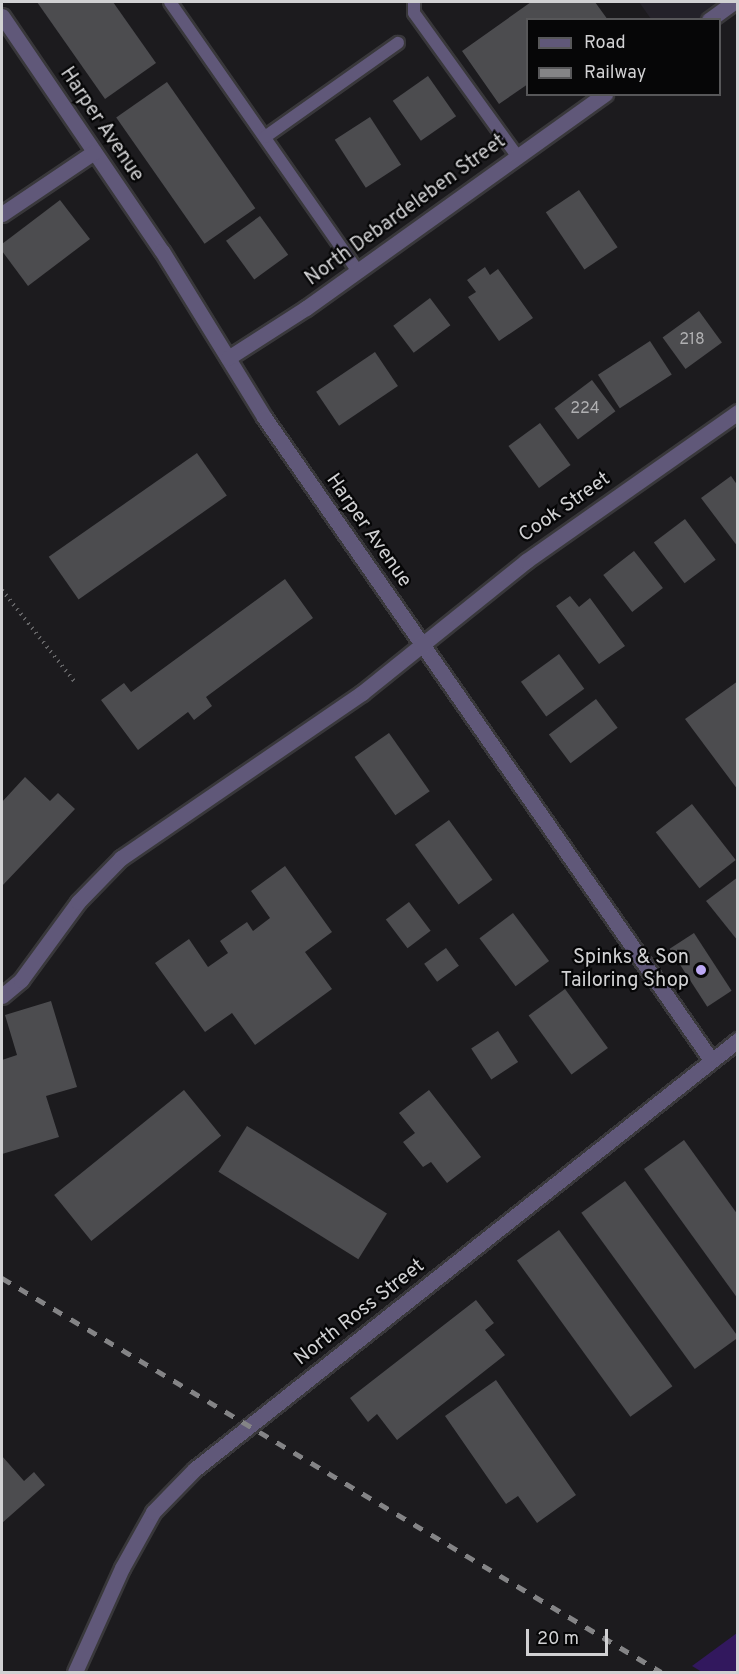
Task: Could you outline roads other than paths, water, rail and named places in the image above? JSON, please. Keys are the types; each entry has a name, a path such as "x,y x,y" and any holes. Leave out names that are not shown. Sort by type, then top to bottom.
{"street":[{"path":"712,18 734,2"},
{"name":"Harper Avenue","path":"2,16 162,251 264,417 712,1061"},
{"name":"North Debardeleben Street","path":"228,358 306,308 602,96"},
{"path":"2,214 94,152"},
{"name":"Cook Street","path":"2,996 21,980 78,902 121,858 362,693 526,561 738,412"},
{"name":"North Ross Street","path":"75,1672 122,1568 153,1512 195,1469 738,1040"}],"lane":[{"path":"170,2 358,271"},
{"path":"414,2 414,13 518,157"},
{"path":"265,137 399,43"}],"railway":[{"path":"2,1278 661,1672"}],"place":[{"name":"Spinks & Son Tailoring Shop","path":"701,970"}]}
